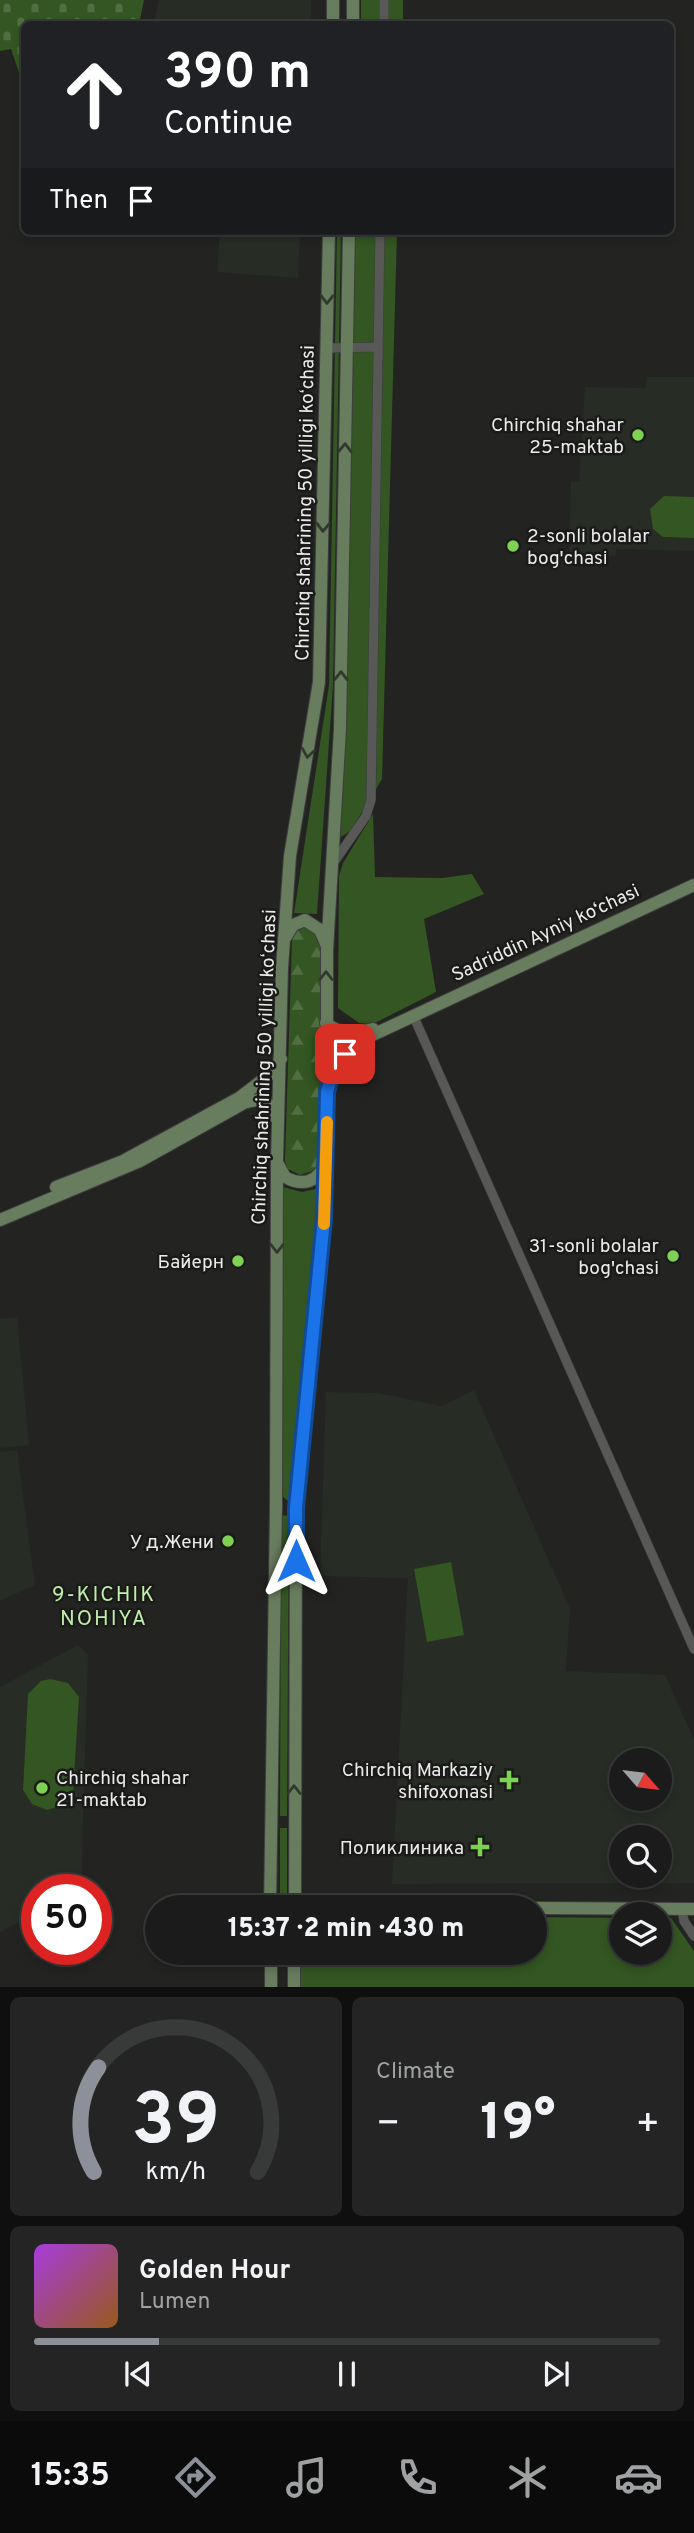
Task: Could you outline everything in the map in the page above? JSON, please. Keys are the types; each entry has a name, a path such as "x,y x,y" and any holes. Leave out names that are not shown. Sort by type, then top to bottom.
{"main road":[{"path":"332,21 333,0"},
{"path":"353,21 354,0"},
{"name":"Chirchiq shahrining 50 yilligi koʻchasi","path":"270,1895 276,1507 277,1160 283,949 290,856 319,682 329,235"},
{"name":"Chirchiq shahrining 50 yilligi koʻchasi","path":"295,1895 296,1508 327,1163 327,951 340,729 349,235"},
{"name":"Sadriddin Ayniy ko‘chasi","path":"413,1015 694,885"},
{"path":"283,949 291,928 305,920 320,930 327,951"},
{"path":"326,1023 341,1031 360,1032 413,1015"},
{"path":"327,1092 333,1072 349,1049 413,1015"},
{"path":"0,1211 123,1161 230,1103 262,1081 281,1059"},
{"path":"0,1220 140,1161 248,1101 261,1099 268,1103 275,1114 278,1132"},
{"path":"277,1160 285,1177 302,1183 318,1177 327,1163"},
{"path":"276,1507 296,1508"},
{"path":"272,1822 294,1823"},
{"path":"547,1908 688,1909"},
{"path":"271,1965 271,1987"},
{"path":"294,1965 294,1987"}],"street":[{"path":"384,0 384,21"},
{"path":"331,868 366,816 372,800 380,235"},
{"path":"327,348 378,347"},
{"path":"413,1015 694,1649"},
{"path":"688,1909 684,1921 694,1936"}],"shaded area":[{"path":"159,0 311,0 311,21 155,21"},
{"path":"220,235 300,235 298,278 217,272"},
{"name":"Chirchiq shahar 25-maktab","path":"647,377 694,377 694,551 616,549 616,556 569,554 571,482 579,481 585,387 646,388"},
{"path":"17,1317 29,1445 0,1448 0,1319"},
{"path":"474,1390 570,1609 566,1671 665,1675 694,1740 694,1883 672,1883 672,1825 609,1825 609,1883 392,1884 408,1578 320,1576 326,1392 378,1393 441,1406"},
{"path":"17,1450 35,1585 0,1601 0,1452"},
{"name":"Chirchiq shahar 21-maktab","path":"78,1645 88,1655 81,1874 21,1874 21,1922 0,1932 0,1687"}],"green space":[{"path":"0,0 144,0 140,21 21,21 21,78 11,49 0,51"},
{"path":"361,0 403,0 403,21 361,21"},
{"path":"337,235 341,235 333,685 317,914 294,913 329,685"},
{"path":"355,235 397,235 382,779 351,830 337,840"},
{"path":"664,496 694,497 694,538 663,537 653,529 650,509"},
{"path":"373,814 375,877 442,878 472,874 484,894 424,919 436,992 373,1024 359,1023 338,1008 339,876 343,863"},
{"path":"307,927 321,941 321,1161 315,1170 300,1175 288,1169 285,1161 292,940 296,930"},
{"path":"283,1187 302,1192 320,1188 288,1501 282,1496"},
{"path":"281,1515 289,1516 287,1816 280,1816"},
{"path":"451,1562 464,1635 427,1642 414,1569"},
{"path":"50,1679 68,1683 79,1697 73,1793 63,1805 47,1810 32,1804 23,1790 28,1694 41,1681"},
{"path":"280,1828 287,1828 287,1895 280,1895"},
{"path":"547,1917 609,1918 609,1965 672,1965 672,1919 694,1951 694,1987 301,1987 301,1965 547,1965"}],"slow traffic":[{"path":"324,1224 327,1122"}],"place":[{"name":"Chirchiq shahar 25-maktab","path":"638,435"},
{"name":"2-sonli bolalar bog'chasi","path":"513,546"},
{"name":"31-sonli bolalar bog'chasi","path":"673,1256"},
{"name":"Байерн","path":"238,1261"},
{"name":"У д.Жени","path":"228,1541"},
{"name":"Chirchiq Markaziy shifoxonasi","path":"509,1780"},
{"name":"Chirchiq shahar 21-maktab","path":"42,1788"},
{"name":"Поликлиника","path":"480,1847"}],"district":[{"name":"9-KICHIK NOHIYA","path":"104,1606"}],"route":[{"path":"296,1561 296,1508 324,1219 327,1092 333,1072 345,1054"}]}
